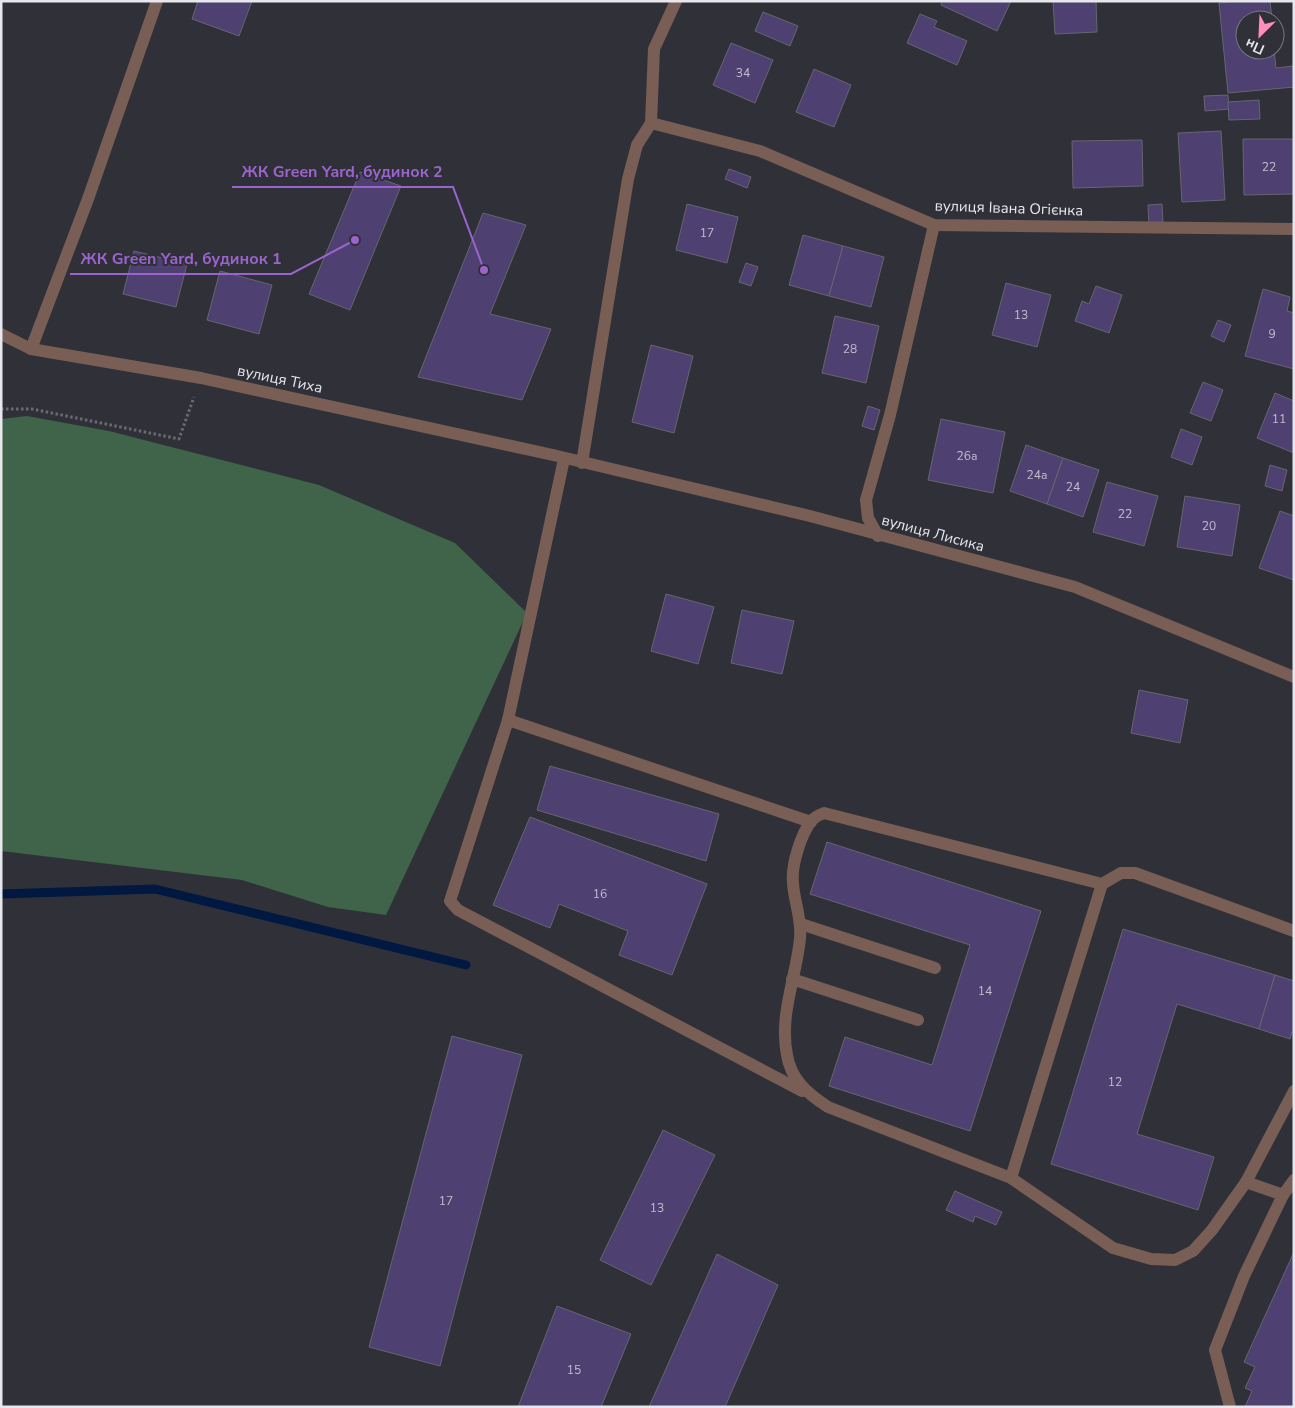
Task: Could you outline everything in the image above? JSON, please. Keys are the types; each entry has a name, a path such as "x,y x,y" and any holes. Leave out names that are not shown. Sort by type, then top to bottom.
{"street":[{"path":"32,349 88,199 157,1"},
{"path":"582,463 628,179 637,145 650,123 654,49 676,1"},
{"name":"вулиця Івана Огієнка","path":"650,123 760,151 934,225 1294,229"},
{"path":"878,536 868,518 866,500 890,415 934,225"},
{"name":"вулиця Тиха","path":"1,334 32,349 201,378 558,457"},
{"path":"558,457 508,720 451,895 450,901 453,906 809,1094 828,1107 1011,1178 1113,1248 1151,1259 1175,1260 1193,1251 1212,1230 1246,1182 1294,1091"},
{"name":"вулиця Лисика","path":"558,457 810,516 878,536 1075,587 1294,677"},
{"path":"508,720 811,822"},
{"path":"809,1094 795,1078 787,1057 786,1016 801,924 793,881 800,848 811,822 824,813 1102,884"},
{"path":"1011,1178 1102,884 1121,873 1135,873 1294,931"},
{"path":"801,924 935,968"},
{"path":"792,979 918,1020"},
{"path":"1230,1407 1215,1350 1244,1276 1283,1195 1294,1180"},
{"path":"1246,1182 1283,1195"}],"path":[{"path":"1,408 32,409 179,439 201,378"}],"green space":[{"path":"27,416 109,431 319,485 455,543 527,613 386,915 328,907 242,880 1,851 1,419"}],"building":[{"path":"198,1 252,1 239,36 192,19"},
{"path":"942,1 1011,1 997,31 941,5"},
{"path":"1053,1 1096,1 1097,32 1055,34"},
{"path":"1270,1 1271,10 1235,10 1235,60 1275,60 1276,68 1293,66 1294,87 1228,93 1219,3"},
{"path":"763,12 798,26 790,46 755,31"},
{"path":"920,14 937,21 934,27 967,41 957,65 907,43"},
{"path":"731,43 773,60 755,103 713,85"},
{"path":"814,69 851,85 834,127 796,112"},
{"path":"1228,95 1229,109 1205,111 1204,96"},
{"path":"1259,100 1260,119 1229,120 1228,102"},
{"path":"1221,131 1225,200 1182,202 1178,133"},
{"path":"1243,139 1294,139 1294,194 1244,195"},
{"path":"1142,140 1143,186 1073,188 1072,141"},
{"path":"729,169 751,177 747,188 725,179"},
{"path":"360,172 401,186 350,310 309,294"},
{"path":"687,204 738,217 727,263 676,250"},
{"path":"1162,204 1163,224 1149,225 1148,205"},
{"path":"483,213 526,225 490,314 551,329 522,400 418,377"},
{"path":"803,235 843,246 829,296 789,285"},
{"path":"843,246 884,257 871,307 829,296"},
{"path":"134,251 187,264 176,307 123,294"},
{"path":"746,263 758,267 751,286 739,282"},
{"path":"220,271 272,285 259,334 207,320"},
{"path":"1006,283 1051,295 1037,347 992,335"},
{"path":"1096,286 1122,295 1109,333 1075,321 1082,301 1089,304"},
{"path":"1263,289 1290,297 1287,311 1294,313 1294,369 1245,356"},
{"path":"835,316 879,326 866,383 822,373"},
{"path":"1218,320 1231,325 1224,342 1211,336"},
{"path":"651,345 693,356 674,433 632,422"},
{"path":"1203,382 1223,390 1211,421 1190,413"},
{"path":"1275,393 1294,401 1294,453 1257,438"},
{"path":"868,406 880,410 874,430 862,426"},
{"path":"941,419 1005,432 993,493 928,480"},
{"path":"1181,429 1202,437 1192,465 1171,457"},
{"path":"1026,445 1063,458 1047,504 1010,491"},
{"path":"1063,458 1099,470 1083,517 1047,504"},
{"path":"1270,465 1287,470 1282,491 1265,486"},
{"path":"1107,482 1158,496 1144,546 1093,532"},
{"path":"1185,496 1240,505 1232,556 1177,547"},
{"path":"1280,511 1294,516 1294,580 1259,568"},
{"path":"666,594 714,607 698,664 651,651"},
{"path":"742,610 794,621 782,674 731,663"},
{"path":"1139,690 1188,700 1180,743 1131,733"},
{"path":"550,766 719,814 706,861 537,810"},
{"path":"530,817 707,884 672,975 619,955 628,931 559,904 550,928 493,905"},
{"path":"827,842 1041,911 970,1131 829,1086 845,1037 932,1065 970,945 810,894"},
{"path":"1123,929 1275,975 1259,1029 1177,1004 1137,1134 1214,1157 1198,1210 1051,1164"},
{"path":"1275,975 1294,981 1294,1033 1292,1032 1290,1039 1259,1029"},
{"path":"452,1036 522,1055 440,1366 369,1347"},
{"path":"663,1130 715,1155 651,1285 600,1260"},
{"path":"955,1191 1002,1212 996,1225 975,1216 973,1222 946,1210"},
{"path":"1294,1252 1294,1407 1245,1407 1252,1391 1245,1388 1255,1367 1244,1362"},
{"path":"717,1254 778,1285 725,1407 649,1407"},
{"path":"557,1306 631,1334 601,1407 518,1407"}],"waterway":[{"path":"1,894 155,889 466,965"}],"place":[{"name":"ЖК Green Yard, будинок 1","path":"355,240"},
{"name":"ЖК Green Yard, будинок 2","path":"484,270"}]}
